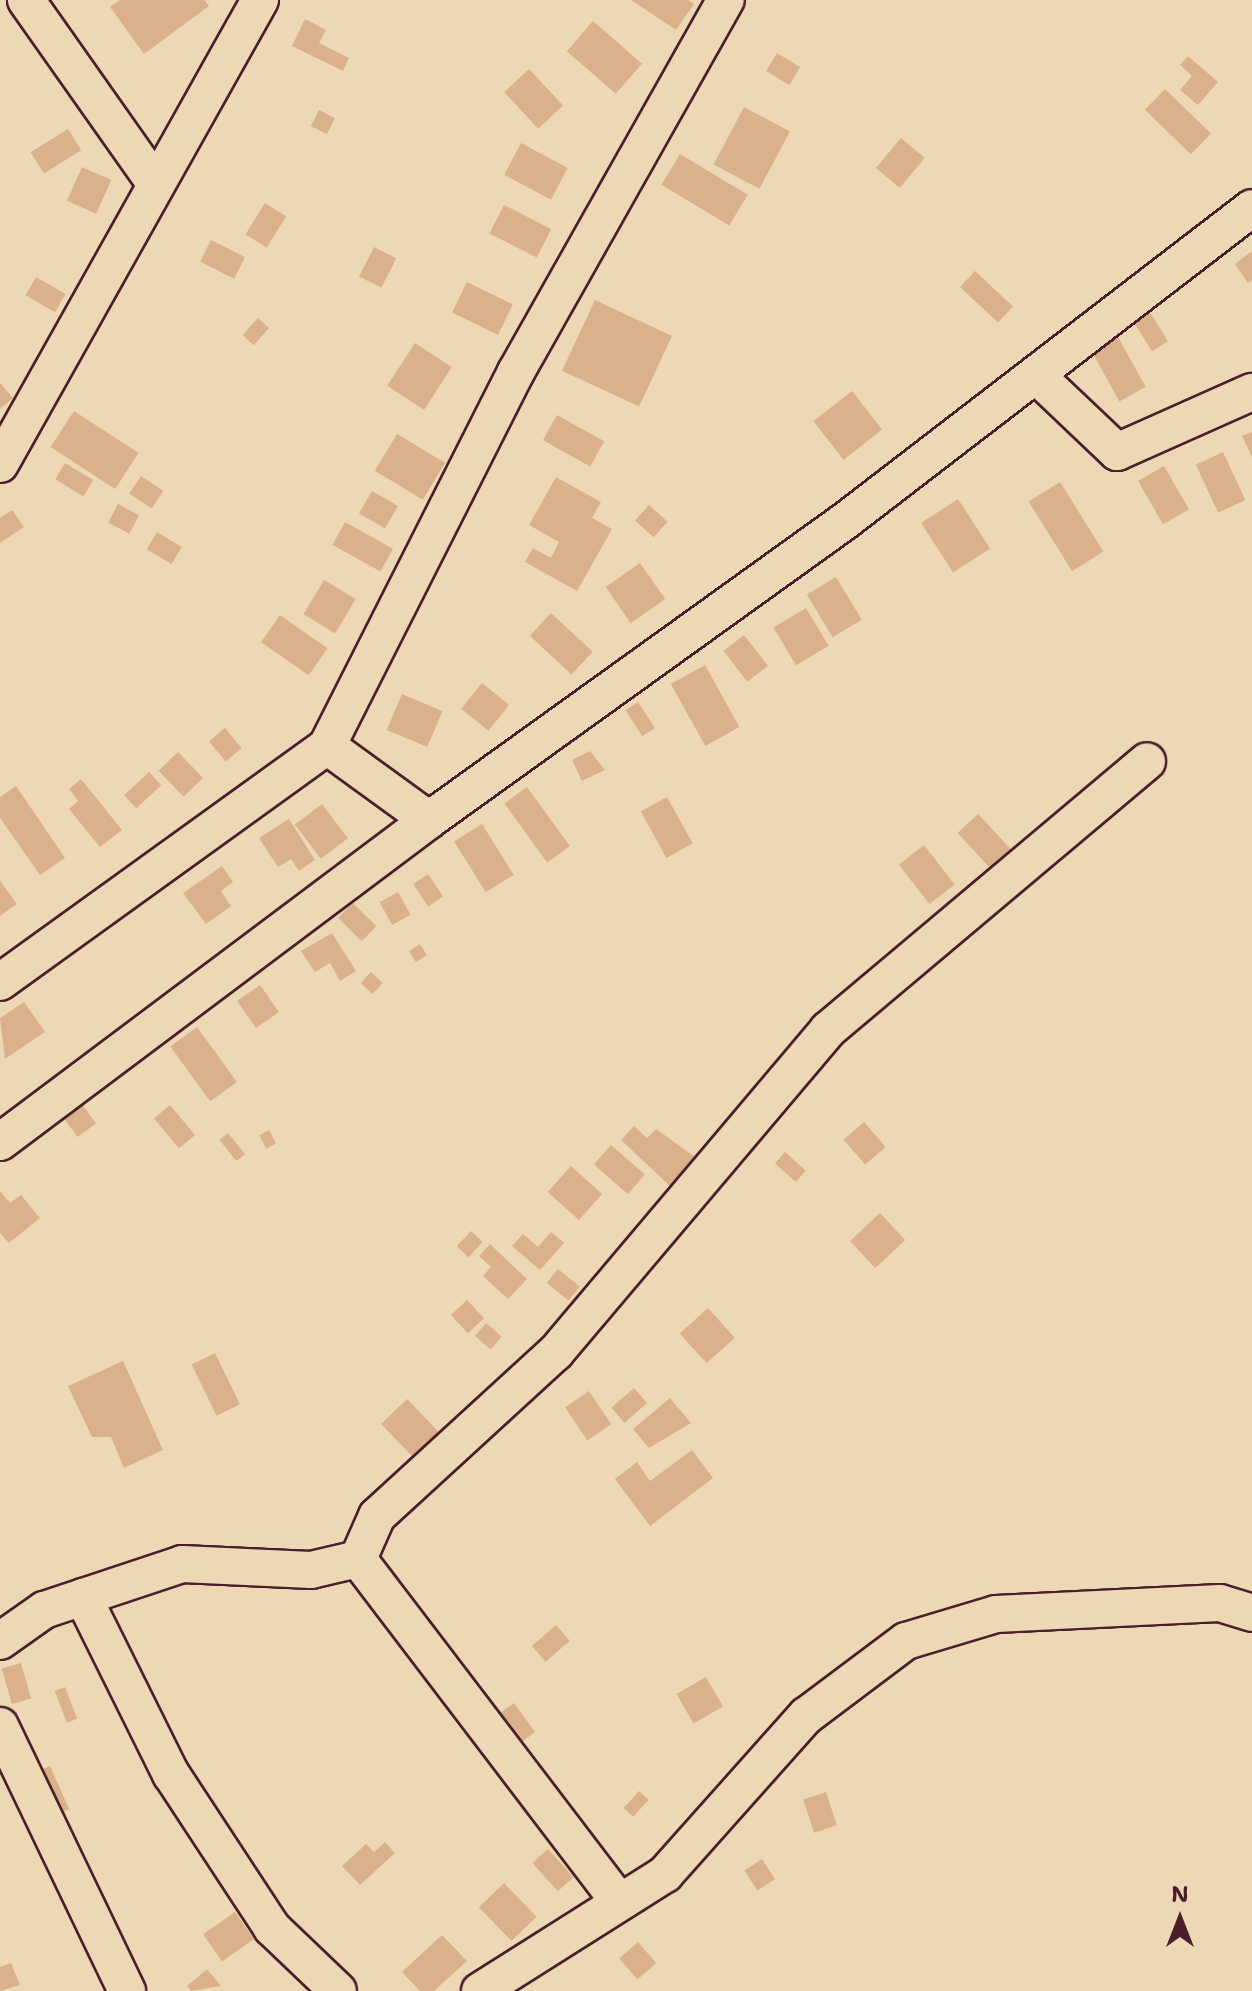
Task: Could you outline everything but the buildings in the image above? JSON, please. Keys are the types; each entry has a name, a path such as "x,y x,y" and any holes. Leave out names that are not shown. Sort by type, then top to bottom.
{"street":[{"path":"26,0 155,183"},
{"path":"0,464 260,0"},
{"path":"0,982 327,746 516,372 726,0"},
{"path":"0,1142 429,820 845,521 1252,208"},
{"path":"1036,375 1117,452 1252,392"},
{"path":"327,746 429,820"},
{"path":"358,1559 377,1516 556,1352 828,1030 1147,761"},
{"path":"0,1641 44,1610 182,1564 311,1570 358,1559"},
{"path":"358,1559 619,1902"},
{"path":"83,1597 171,1774 272,1928 338,1991"},
{"path":"480,1991 665,1874 806,1716 906,1641 996,1614 1220,1603 1252,1613"},
{"path":"0,1726 127,1991"}]}
